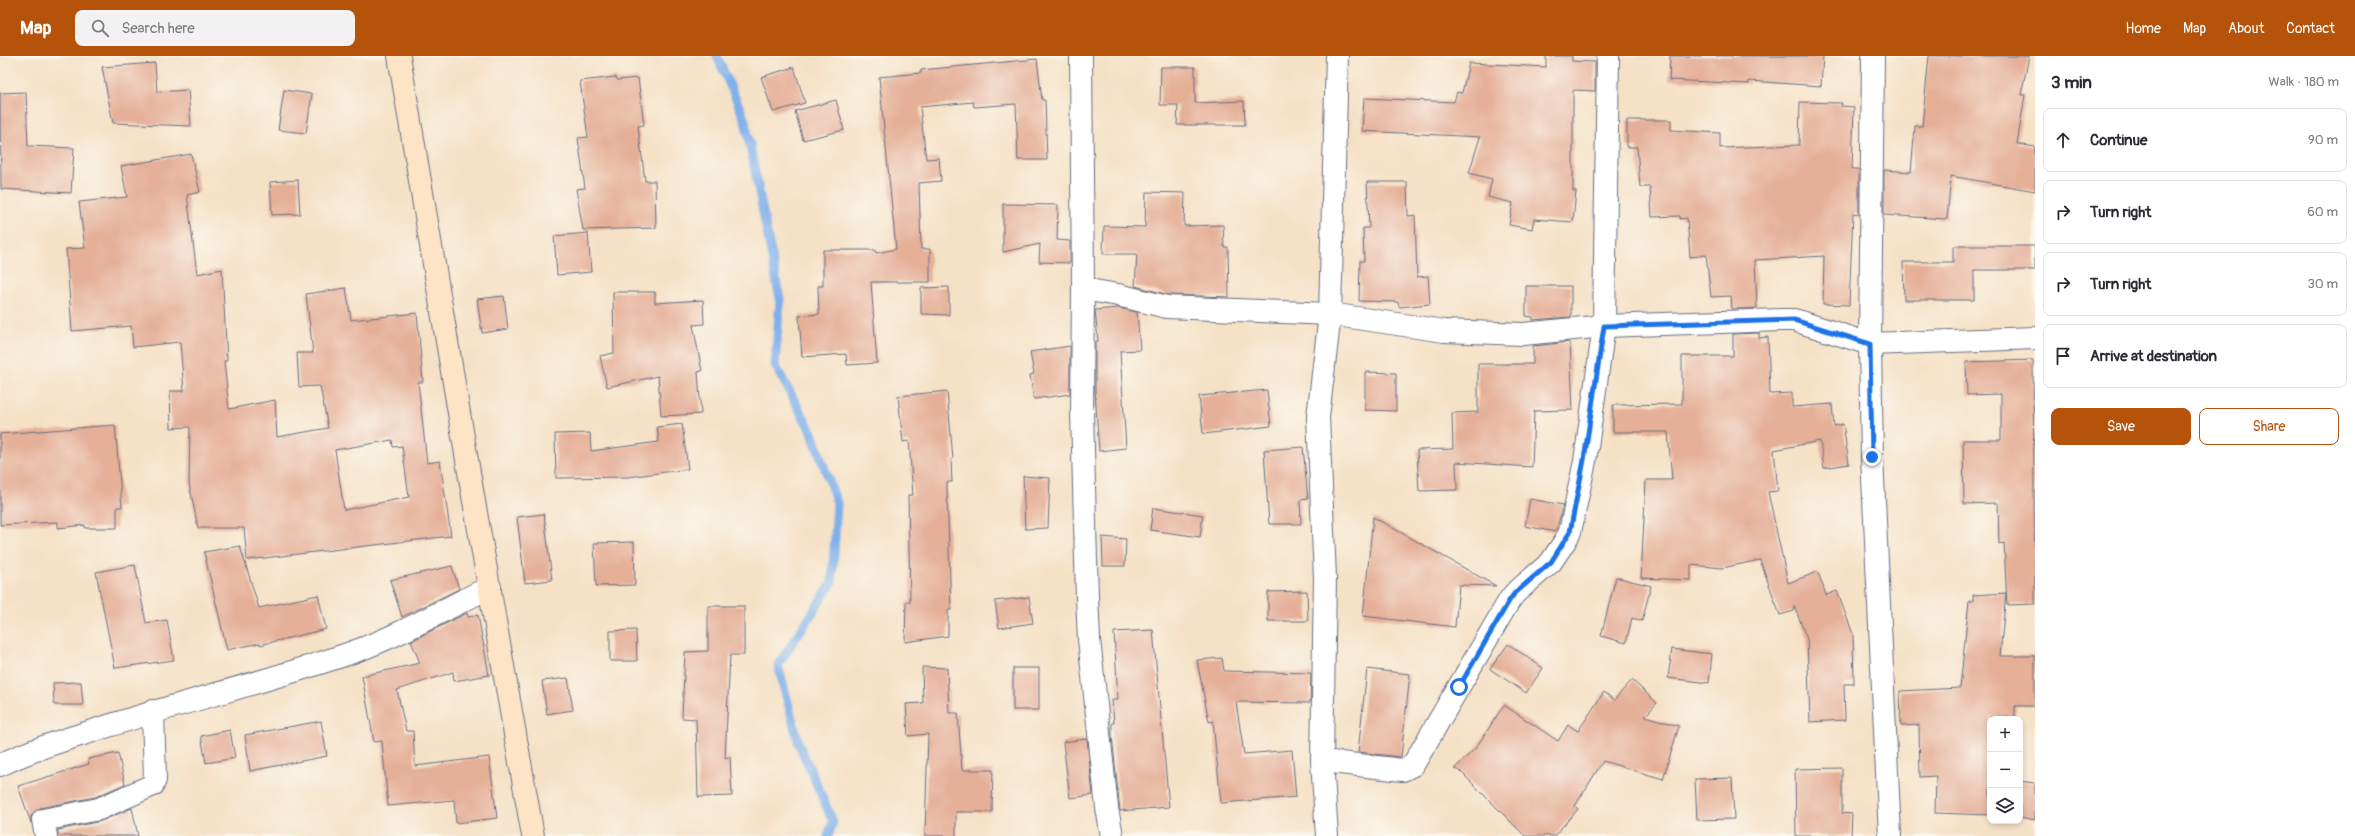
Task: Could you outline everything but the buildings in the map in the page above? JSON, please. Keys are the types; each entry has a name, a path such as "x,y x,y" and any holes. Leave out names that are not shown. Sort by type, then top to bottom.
{"main road":[{"path":"399,56 533,836"}],"street":[{"path":"1081,56 1083,289 1082,412 1088,639 1107,808 1112,836"},
{"path":"1327,836 1322,761 1325,578 1318,417 1330,314 1337,56"},
{"path":"1322,761 1403,770 1412,765 1509,601 1514,594 1551,562 1570,532 1584,460 1604,326 1608,56"},
{"path":"1873,56 1870,344 1876,560 1890,836"},
{"path":"1083,289 1118,295 1167,307 1330,314 1444,331 1523,334 1604,326 1794,320 1870,344 2035,338"},
{"path":"0,765 24,753 153,711 208,697 353,652 385,640 490,587"},
{"path":"46,836 43,820 99,809 153,785 155,780 153,711"}],"waterway":[{"path":"717,56 745,120 780,299 775,365 812,433 837,503 832,583 778,665 799,744 833,822 828,836"}],"route":[{"path":"1459,687 1514,594 1551,562 1570,532 1584,460 1604,326 1794,320 1870,344 1872,457"}]}
